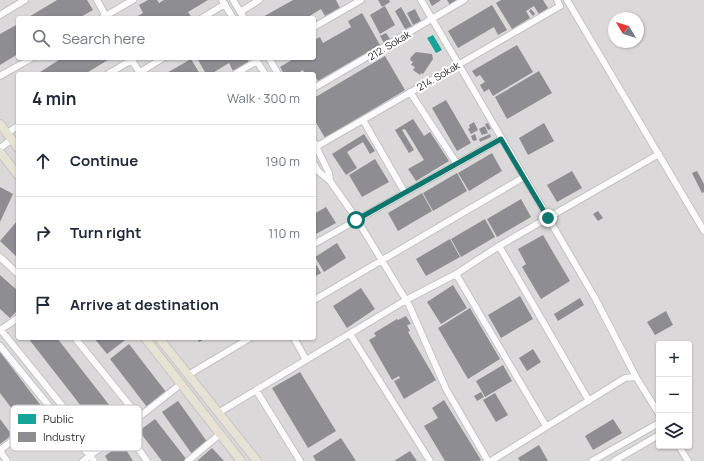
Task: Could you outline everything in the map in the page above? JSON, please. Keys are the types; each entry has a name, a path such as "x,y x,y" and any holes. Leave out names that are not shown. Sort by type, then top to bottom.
{"main road":[{"path":"0,126 16,144"},
{"path":"0,152 16,173"},
{"path":"147,340 241,461"},
{"path":"161,340 257,461"}],"street":[{"path":"0,14 25,0"},
{"path":"96,0 104,16"},
{"path":"107,16 133,0"},
{"path":"233,0 243,16"},
{"path":"240,12 259,0"},
{"path":"316,26 361,0"},
{"path":"421,0 595,298 636,377 658,413"},
{"name":"212. Sokak","path":"316,87 464,0"},
{"path":"568,0 704,231"},
{"path":"205,16 224,2 231,16"},
{"name":"214. Sokak","path":"316,145 458,64 558,3"},
{"path":"0,76 28,60"},
{"path":"111,72 130,60"},
{"path":"132,60 138,72"},
{"path":"141,72 160,60"},
{"path":"238,72 256,60 264,72"},
{"path":"270,60 277,72"},
{"path":"410,92 457,164"},
{"path":"362,120 405,192"},
{"path":"0,148 16,128"},
{"path":"316,243 501,139"},
{"path":"316,148 330,173 330,181"},
{"path":"218,413 406,300 456,274 499,246 659,154"},
{"path":"316,168 330,181 406,300 446,389 489,461 625,378 636,377"},
{"path":"316,299 524,177"},
{"path":"499,246 588,401"},
{"path":"0,257 16,272"},
{"path":"456,274 546,426"},
{"path":"16,319 0,330 61,405"},
{"path":"350,334 430,461"},
{"path":"77,340 129,405"},
{"path":"188,375 247,340"},
{"path":"295,340 306,360"},
{"path":"0,346 48,405"},
{"path":"142,415 181,384"},
{"path":"256,390 300,461"},
{"path":"592,461 656,425"},
{"path":"188,461 220,434"},
{"path":"614,461 656,437"},
{"path":"7,461 0,450 10,442"},
{"path":"682,449 688,461"},
{"path":"140,451 147,461"},
{"path":"83,461 92,458"}],"shaded area":[{"path":"0,0 704,0 704,461 0,461"}],"building: Public":[{"path":"433,35 442,50 436,53 427,38"}],"building: Industry":[{"path":"57,0 87,0 93,10 82,16 30,16"},
{"path":"148,0 157,0 159,3 164,0 208,0 188,12 191,16 138,16 143,13 139,5"},
{"path":"293,0 336,0 340,8 325,16 321,9 310,16 265,16"},
{"path":"378,0 389,0 390,2 382,7"},
{"path":"429,0 441,0 432,6"},
{"path":"447,0 458,0 450,5"},
{"path":"501,0 543,0 548,8 539,14 534,6 526,11 530,18 512,29 496,3"},
{"path":"492,5 507,30 498,35 494,27 458,48 448,31"},
{"path":"385,6 395,25 380,34 370,15"},
{"path":"401,7 412,26 405,29 395,11"},
{"path":"415,9 421,21 413,25 407,13"},
{"path":"531,9 535,14 533,16 529,11"},
{"path":"362,13 380,45 318,81 316,72 304,72 303,70 300,72 283,72 280,67 292,60 316,60 316,39 320,37 323,43 351,27 348,21"},
{"path":"16,25 16,55 0,65 0,34"},
{"path":"386,33 390,39 384,43 380,36"},
{"path":"517,45 533,72 493,96 489,89 484,92 480,85 485,82 480,75 476,77 472,71"},
{"path":"416,52 432,54 433,59 423,74 421,73 420,75 413,70 415,67 411,65 413,62 410,60"},
{"path":"385,56 405,90 325,138 316,122 316,97"},
{"path":"59,60 108,60 88,72 40,72"},
{"path":"192,60 199,72 168,72"},
{"path":"198,60 248,60 249,62 233,71 229,63 214,72 205,72"},
{"path":"539,71 552,93 507,119 495,97"},
{"path":"446,100 471,143 457,151 432,108"},
{"path":"413,119 424,136 430,132 449,161 416,181 408,169 424,160 405,129 402,130 414,150 409,153 395,130"},
{"path":"474,122 478,130 471,134 468,129 470,128 469,125"},
{"path":"488,123 491,129 488,130 485,124"},
{"path":"544,123 554,141 528,155 519,138"},
{"path":"485,126 488,133 482,135 479,129"},
{"path":"364,134 375,151 370,154 363,142 347,152 357,168 346,175 332,154"},
{"path":"475,134 477,140 473,141 471,136"},
{"path":"490,134 491,137 480,142 479,139"},
{"path":"492,153 502,171 469,191 458,173"},
{"path":"375,159 389,182 362,197 349,175"},
{"path":"572,171 582,188 557,202 547,185"},
{"path":"697,171 704,184 704,192 702,193 692,173"},
{"path":"457,173 467,191 433,211 423,193"},
{"path":"0,187 13,194 0,222"},
{"path":"422,193 432,211 398,231 388,213"},
{"path":"521,199 531,217 497,237 487,219"},
{"path":"326,207 336,223 316,234 316,213"},
{"path":"598,211 603,218 598,221 593,214"},
{"path":"485,219 495,237 461,257 451,239"},
{"path":"16,222 16,256 0,241"},
{"path":"543,235 570,281 541,299 522,267 526,264 518,249"},
{"path":"450,239 460,257 426,276 416,259"},
{"path":"337,243 346,258 324,272 316,256"},
{"path":"316,264 321,273 316,276"},
{"path":"0,275 16,289 16,312 10,318 0,309"},
{"path":"453,285 467,308 441,324 427,302"},
{"path":"361,288 375,309 347,328 333,306"},
{"path":"520,296 533,319 501,338 488,315"},
{"path":"580,298 584,305 558,321 554,314"},
{"path":"470,308 500,359 468,379 438,328"},
{"path":"666,311 673,325 655,335 647,322"},
{"path":"406,316 411,324 407,325 410,331 408,332 436,380 404,399 394,381 400,378 399,376 392,380 369,340 376,336 374,333 397,319 398,320"},
{"path":"30,340 59,340 109,405 80,405"},
{"path":"96,340 125,340 107,354"},
{"path":"129,344 166,392 147,407 110,359"},
{"path":"533,349 541,362 527,371 519,358"},
{"path":"0,352 40,405 10,406 0,393"},
{"path":"503,365 512,381 485,397 476,381"},
{"path":"300,372 336,431 308,448 272,388"},
{"path":"481,392 484,397 477,401 474,396"},
{"path":"495,393 508,415 496,422 483,400"},
{"path":"444,400 481,460 445,461 424,426 438,418 432,408"},
{"path":"178,401 208,443 192,454 162,412"},
{"path":"0,419 10,432 10,436 0,444"},
{"path":"155,419 187,460 162,461 142,435 142,429"},
{"path":"613,419 622,433 593,450 585,436"},
{"path":"341,438 356,461 316,461 313,456"},
{"path":"539,445 548,461 520,461 518,458"},
{"path":"212,448 224,461 197,461"},
{"path":"112,451 127,451 133,461 108,461 105,456"},
{"path":"410,451 417,461 394,461"}],"route":[{"path":"356,220 501,139 548,218"}]}
